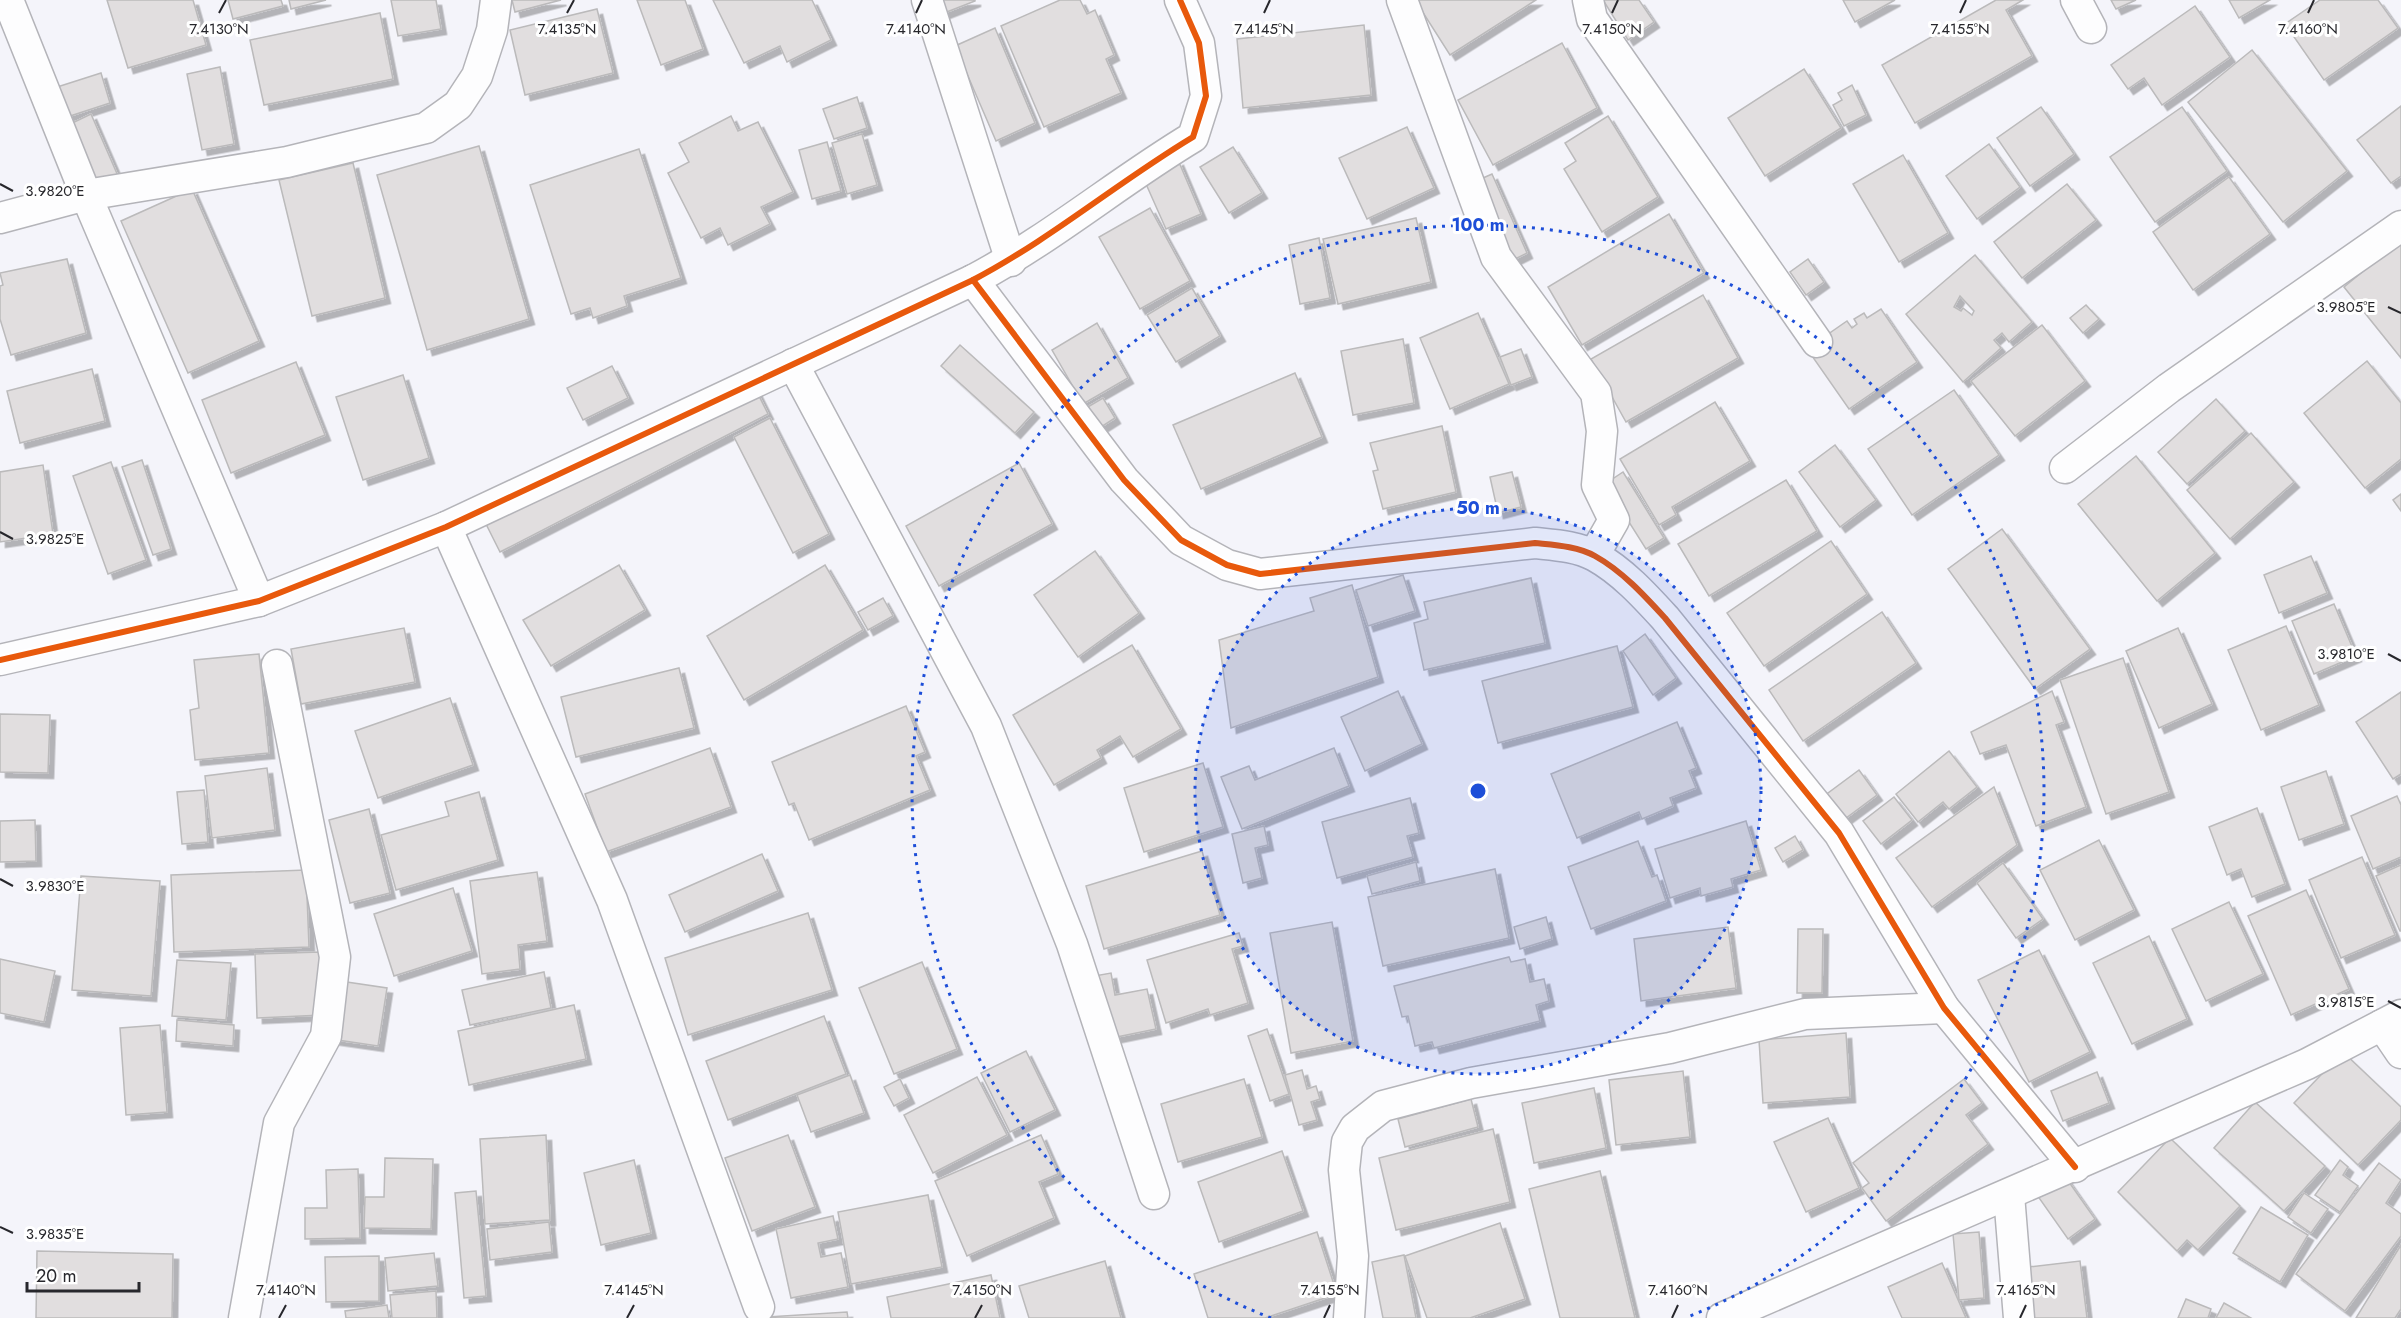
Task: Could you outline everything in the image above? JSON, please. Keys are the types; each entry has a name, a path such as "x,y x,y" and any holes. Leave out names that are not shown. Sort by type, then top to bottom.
{"street":[{"path":"8,0 86,195 260,601"},
{"path":"0,218 86,195 287,162 426,128 458,105 477,76 492,30 496,0"},
{"path":"927,0 1011,261"},
{"path":"0,660 260,601 446,527 1011,261 1142,169 1193,137 1206,96 1198,43 1180,0"},
{"path":"1402,0 1497,257 1596,393 1602,431 1597,485 1614,520 1594,555"},
{"path":"1588,0 1592,19 1817,342"},
{"path":"2076,0 2091,28"},
{"path":"2065,468 2169,388 2401,226"},
{"path":"973,280 1124,480 1181,540 1227,565 1260,574 1535,543 1569,548 1594,555 1637,587 1665,618 1839,833 1944,1008 2075,1167"},
{"path":"793,364 986,726 1072,944 1154,1194"},
{"path":"446,527 612,900 759,1307"},
{"path":"244,1318 279,1123 326,1036 335,957 277,665"},
{"path":"1349,1318 1353,1256 1344,1170 1347,1142 1355,1128 1383,1106 1471,1083 1670,1048 1806,1014 1944,1008"},
{"path":"1722,1318 2075,1167 2307,1064 2391,1020 2401,1053"},
{"path":"2008,1195 2019,1318"}],"building":[{"path":"107,0 193,0 206,45 128,68"},
{"path":"228,0 281,0 283,6 233,19"},
{"path":"289,0 326,0 291,9"},
{"path":"391,0 436,0 441,29 398,36"},
{"path":"512,0 561,0 515,12"},
{"path":"637,0 685,0 703,49 661,65"},
{"path":"713,0 812,0 831,40 787,62 780,46 744,63"},
{"path":"933,0 975,0 975,1 939,15"},
{"path":"1060,0 1080,0 1087,14 1095,10 1114,55 1106,59 1121,93 1044,127 1001,26"},
{"path":"1415,0 1536,0 1450,55"},
{"path":"1603,0 1639,0 1654,22 1628,40"},
{"path":"1843,0 1895,0 1855,22"},
{"path":"1996,0 2023,0 2006,10 2032,56 1915,123 1882,65"},
{"path":"2111,0 2136,0 2116,9"},
{"path":"2229,0 2270,0 2239,18"},
{"path":"2320,0 2378,0 2398,28 2324,80 2285,24"},
{"path":"2195,6 2230,57 2162,105 2144,78 2128,89 2111,65"},
{"path":"597,9 613,73 525,95 510,30"},
{"path":"380,13 393,79 264,105 250,40"},
{"path":"1364,25 1371,95 1243,108 1237,39"},
{"path":"995,28 1035,123 996,141 955,46"},
{"path":"1562,43 1597,108 1493,165 1458,100"},
{"path":"2252,50 2347,171 2283,222 2188,102"},
{"path":"220,67 234,144 202,150 187,74"},
{"path":"1804,69 1841,128 1765,176 1728,118"},
{"path":"101,73 110,103 64,118 54,88"},
{"path":"1852,85 1866,115 1844,126 1833,105 1842,100 1838,93"},
{"path":"857,97 867,128 834,139 823,109"},
{"path":"2401,106 2401,176 2391,183 2357,140"},
{"path":"2041,107 2074,154 2030,186 1997,138"},
{"path":"2182,107 2227,171 2155,222 2110,157"},
{"path":"91,114 118,176 94,187 68,125"},
{"path":"731,116 738,131 758,122 793,192 761,207 770,224 728,245 720,228 701,238 668,173 689,162 679,143"},
{"path":"1608,116 1658,197 1602,232 1564,169 1576,161 1565,143"},
{"path":"1407,127 1434,188 1367,219 1339,158"},
{"path":"862,134 877,185 847,194 832,143"},
{"path":"827,142 841,191 812,199 799,150"},
{"path":"1989,144 2020,187 1977,219 1946,176"},
{"path":"479,146 529,319 427,350 377,175"},
{"path":"1233,147 1262,193 1229,213 1200,167"},
{"path":"639,149 681,278 624,296 627,306 593,318 590,308 571,314 530,185"},
{"path":"1903,155 1948,233 1899,262 1853,184"},
{"path":"1178,160 1201,214 1166,229 1142,175"},
{"path":"353,163 385,298 312,316 279,180"},
{"path":"1492,174 1527,253 1509,262 1474,182"},
{"path":"2229,177 2270,234 2193,290 2153,232"},
{"path":"2067,184 2096,220 2022,278 1994,242"},
{"path":"192,189 259,341 188,373 121,221"},
{"path":"1150,208 1190,281 1140,309 1099,237"},
{"path":"1669,214 1704,273 1582,345 1548,287"},
{"path":"1416,218 1431,282 1338,304 1323,239"},
{"path":"1319,238 1330,298 1300,304 1289,245"},
{"path":"2401,240 2401,358 2344,287"},
{"path":"1975,255 2032,322 2009,342 2002,333 1994,340 2001,348 1963,382 1906,314","holes":["1960,296 1974,311 1972,315 1963,308 1961,311 1954,307"]},
{"path":"67,259 86,333 11,355 0,319 0,286 3,285 0,273"},
{"path":"1808,259 1824,282 1806,295 1790,272"},
{"path":"1192,288 1220,336 1176,362 1147,315"},
{"path":"1703,295 1738,358 1626,422 1591,359"},
{"path":"2086,305 2099,319 2083,333 2070,318"},
{"path":"1881,309 1917,362 1849,409 1812,356 1828,344 1824,337 1847,321 1852,328 1857,324 1854,319 1864,313 1867,318"},
{"path":"1478,313 1509,384 1450,409 1420,338"},
{"path":"1097,323 1128,378 1083,404 1052,350"},
{"path":"2042,325 2085,381 2015,436 1971,381"},
{"path":"1403,339 1414,403 1353,415 1341,351"},
{"path":"960,345 1034,412 1015,433 941,366"},
{"path":"1521,349 1532,377 1511,385 1500,357"},
{"path":"2367,361 2401,403 2401,459 2365,488 2304,413"},
{"path":"296,362 325,435 231,473 202,400"},
{"path":"612,366 628,398 583,420 567,388"},
{"path":"92,369 105,421 20,443 7,391"},
{"path":"1295,373 1322,437 1201,489 1173,425"},
{"path":"403,375 429,458 363,480 336,397"},
{"path":"754,386 768,414 500,552 486,524"},
{"path":"1954,390 1999,455 1912,515 1868,449"},
{"path":"1103,398 1115,418 1098,429 1086,408"},
{"path":"2216,399 2245,431 2187,484 2158,452"},
{"path":"1715,402 1750,461 1672,507 1676,515 1659,525 1620,459"},
{"path":"770,418 829,534 793,553 734,437"},
{"path":"1442,426 1456,492 1383,509 1373,471 1378,470 1370,443"},
{"path":"2251,433 2294,482 2230,539 2187,490"},
{"path":"1835,445 1876,500 1840,527 1799,472"},
{"path":"2136,456 2215,553 2157,601 2078,504"},
{"path":"142,460 171,549 153,555 122,467"},
{"path":"111,462 146,560 108,574 73,476"},
{"path":"1019,463 1052,524 939,586 906,526"},
{"path":"43,465 53,534 0,542 0,472"},
{"path":"1512,472 1521,507 1498,513 1490,477"},
{"path":"1623,472 1664,538 1646,549 1605,484"},
{"path":"1786,480 1817,531 1709,596 1678,544"},
{"path":"2401,494 2401,511 2393,500"},
{"path":"2002,529 2090,649 2035,689 1948,569"},
{"path":"1831,541 1867,594 1764,666 1727,613"},
{"path":"1095,551 1139,613 1078,657 1034,595"},
{"path":"2311,556 2327,593 2279,613 2264,575"},
{"path":"619,565 645,610 551,666 523,620"},
{"path":"825,565 863,630 744,700 707,636"},
{"path":"1403,575 1415,611 1368,626 1356,590"},
{"path":"1531,578 1545,643 1424,670 1414,623 1428,619 1424,602"},
{"path":"1352,585 1378,677 1231,728 1219,640 1314,611 1310,598"},
{"path":"883,598 893,616 868,630 858,612"},
{"path":"2334,604 2356,656 2314,674 2292,621"},
{"path":"1882,612 1916,663 1803,741 1769,690"},
{"path":"2286,626 2319,705 2261,730 2228,650"},
{"path":"404,628 415,682 301,704 291,649"},
{"path":"2178,628 2212,704 2159,728 2126,651"},
{"path":"1645,634 1676,678 1653,695 1623,651"},
{"path":"1132,645 1181,729 1133,757 1120,736 1097,750 1101,758 1054,785 1013,715"},
{"path":"1617,646 1633,707 1498,743 1482,681"},
{"path":"259,654 269,753 195,760 190,710 199,708 194,660"},
{"path":"2123,658 2169,792 2106,814 2060,680"},
{"path":"679,668 694,728 576,757 561,697"},
{"path":"1398,691 1422,744 1365,771 1341,717"},
{"path":"2052,691 2064,722 2056,725 2086,807 2036,826 2006,745 1980,754 1971,732"},
{"path":"2401,692 2401,774 2393,779 2356,722"},
{"path":"450,698 473,765 378,798 355,731"},
{"path":"906,706 925,752 916,756 930,790 809,840 794,803 789,805 772,762"},
{"path":"0,714 50,715 48,773 0,772"},
{"path":"1677,722 1696,768 1689,771 1696,788 1670,798 1673,806 1642,819 1639,812 1577,838 1551,774"},
{"path":"710,748 731,807 606,852 585,794"},
{"path":"1334,748 1349,786 1242,829 1221,777 1249,766 1255,780"},
{"path":"1949,751 1977,787 1949,809 1943,802 1918,822 1896,794"},
{"path":"1203,763 1223,827 1144,852 1124,788"},
{"path":"267,768 275,830 212,838 205,776"},
{"path":"1859,770 1877,795 1838,824 1820,799"},
{"path":"2326,771 2344,824 2299,840 2281,787"},
{"path":"1994,787 2017,845 1932,907 1896,858"},
{"path":"204,790 208,842 182,844 177,792"},
{"path":"479,792 498,860 396,890 381,835 449,816 445,802"},
{"path":"2397,796 2401,805 2401,857 2373,869 2351,816"},
{"path":"1894,797 1912,820 1881,844 1863,821"},
{"path":"1410,798 1419,833 1407,836 1413,857 1337,878 1322,822"},
{"path":"2257,808 2285,884 2252,897 2241,869 2227,875 2209,827"},
{"path":"369,809 390,893 350,903 329,820"},
{"path":"35,820 36,861 0,862 0,821"},
{"path":"1746,821 1761,870 1731,879 1733,887 1701,896 1700,888 1670,898 1655,849"},
{"path":"1264,826 1268,845 1255,848 1262,878 1243,883 1232,834"},
{"path":"1795,836 1803,850 1783,862 1775,848"},
{"path":"2099,840 2134,910 2075,940 2040,870"},
{"path":"1638,841 1652,877 1657,875 1666,901 1591,929 1568,867"},
{"path":"1202,851 1220,915 1104,949 1086,886"},
{"path":"762,854 778,891 685,932 669,895"},
{"path":"2362,857 2395,935 2341,958 2309,880"},
{"path":"1416,862 1420,881 1372,894 1367,876"},
{"path":"2003,863 2043,919 2016,938 1977,883"},
{"path":"2401,865 2401,931 2400,931 2376,876"},
{"path":"1495,869 1509,938 1383,966 1368,897"},
{"path":"306,870 309,947 174,952 171,875"},
{"path":"537,872 547,941 518,945 520,969 482,974 470,881"},
{"path":"81,876 160,881 151,996 72,990"},
{"path":"453,888 472,951 394,976 374,914"},
{"path":"2306,890 2349,989 2291,1015 2248,916"},
{"path":"2229,902 2263,974 2206,1001 2172,929"},
{"path":"808,913 832,990 688,1035 665,958"},
{"path":"1546,917 1552,939 1520,949 1514,927"},
{"path":"1332,922 1353,1041 1291,1053 1270,933"},
{"path":"1728,927 1736,988 1641,1001 1634,939"},
{"path":"1798,929 1823,929 1822,993 1797,993"},
{"path":"1239,933 1243,946 1232,949 1248,1003 1210,1015 1208,1009 1166,1023 1147,960"},
{"path":"2149,936 2187,1019 2132,1044 2093,963"},
{"path":"2039,950 2090,1052 2029,1082 1978,980"},
{"path":"321,952 323,1015 257,1018 255,954"},
{"path":"1509,957 1511,962 1525,959 1530,982 1544,979 1549,1001 1536,1005 1540,1021 1434,1048 1432,1042 1415,1046 1408,1016 1402,1017 1394,986"},
{"path":"0,959 55,971 44,1022 0,1013"},
{"path":"177,960 231,963 226,1020 172,1016"},
{"path":"922,962 957,1049 894,1074 859,988"},
{"path":"544,972 551,1008 470,1025 462,990"},
{"path":"1111,973 1115,995 1147,989 1156,1029 1097,1041 1083,978"},
{"path":"340,981 387,988 378,1046 331,1039"},
{"path":"574,1005 586,1059 469,1085 458,1031"},
{"path":"824,1016 846,1074 728,1120 706,1061"},
{"path":"177,1020 234,1025 233,1046 176,1041"},
{"path":"160,1025 167,1112 126,1115 120,1028"},
{"path":"1267,1029 1289,1094 1270,1101 1248,1036"},
{"path":"1846,1033 1850,1097 1763,1103 1759,1040"},
{"path":"1026,1051 1055,1110 1010,1132 981,1073"},
{"path":"2343,1052 2401,1107 2401,1120 2358,1165 2294,1103"},
{"path":"1302,1070 1307,1089 1316,1086 1320,1099 1311,1102 1317,1120 1299,1125 1285,1075"},
{"path":"1683,1071 1690,1137 1616,1145 1609,1080"},
{"path":"2097,1072 2109,1103 2063,1121 2051,1091"},
{"path":"850,1075 864,1113 811,1132 797,1095"},
{"path":"977,1077 1007,1135 933,1173 904,1115"},
{"path":"900,1079 909,1098 894,1106 884,1087"},
{"path":"1244,1079 1262,1137 1178,1162 1161,1104"},
{"path":"1964,1079 1982,1103 1966,1115 1988,1144 1886,1221 1862,1188 1869,1183 1853,1163"},
{"path":"1594,1088 1606,1148 1534,1163 1522,1103"},
{"path":"1471,1099 1478,1127 1405,1147 1398,1119"},
{"path":"2255,1102 2325,1166 2284,1211 2214,1148"},
{"path":"1828,1118 1859,1188 1806,1212 1774,1142"},
{"path":"1493,1129 1510,1202 1396,1230 1379,1158"},
{"path":"546,1135 550,1220 485,1224 480,1139"},
{"path":"788,1135 815,1207 752,1231 725,1158"},
{"path":"1041,1135 1058,1174 1039,1182 1054,1218 967,1256 935,1181"},
{"path":"2170,1138 2240,1206 2198,1250 2187,1240 2177,1251 2118,1192"},
{"path":"1282,1151 1303,1211 1219,1242 1198,1182"},
{"path":"385,1158 433,1159 431,1229 364,1228 365,1197 384,1197"},
{"path":"634,1160 651,1233 601,1245 584,1173"},
{"path":"2340,1160 2348,1167 2343,1175 2358,1186 2340,1212 2315,1195"},
{"path":"2379,1163 2401,1180 2386,1203 2401,1214 2401,1236 2345,1311 2296,1274"},
{"path":"358,1169 360,1238 305,1239 305,1208 327,1208 326,1170"},
{"path":"1600,1171 1635,1318 1560,1318 1529,1189"},
{"path":"2064,1175 2095,1219 2068,1239 2037,1195"},
{"path":"476,1191 486,1296 464,1298 455,1193"},
{"path":"2304,1193 2328,1209 2311,1233 2288,1217"},
{"path":"928,1195 942,1267 851,1284 838,1212"},
{"path":"2261,1207 2308,1235 2280,1282 2233,1253"},
{"path":"833,1216 838,1239 818,1243 821,1257 841,1253 848,1287 791,1298 776,1229"},
{"path":"549,1222 552,1252 490,1260 487,1229"},
{"path":"1500,1223 1525,1299 1470,1318 1427,1318 1405,1256"},
{"path":"1317,1232 1337,1294 1265,1318 1208,1318 1194,1274"},
{"path":"1979,1232 1984,1298 1959,1300 1953,1234"},
{"path":"2401,1245 2401,1309 2395,1318 2356,1318"},
{"path":"37,1251 173,1254 172,1318 36,1318"},
{"path":"434,1253 438,1286 388,1291 385,1258"},
{"path":"1404,1255 1416,1318 1383,1318 1372,1262"},
{"path":"379,1256 379,1301 326,1302 325,1257"},
{"path":"1105,1261 1121,1318 1029,1318 1019,1286"},
{"path":"2080,1261 2087,1318 2026,1318 2020,1268"},
{"path":"1942,1263 1966,1318 1902,1318 1888,1287"},
{"path":"991,1275 1000,1318 891,1318 887,1297"},
{"path":"436,1291 437,1318 392,1318 390,1295"},
{"path":"2186,1299 2211,1309 2208,1318 2178,1318"},
{"path":"2224,1303 2251,1318 2216,1318"},
{"path":"387,1305 389,1318 346,1318 345,1311"},
{"path":"847,1312 848,1318 751,1318"}],"cycle path":[{"path":"0,660 259,601 446,527 973,280 1002,264 1193,137 1206,96 1199,43 1180,0"},
{"path":"973,280 1124,480 1181,540 1227,565 1260,574 1535,543 1581,550 1595,556 1623,576 1665,618 1839,833 1944,1008 2075,1167"}]}
